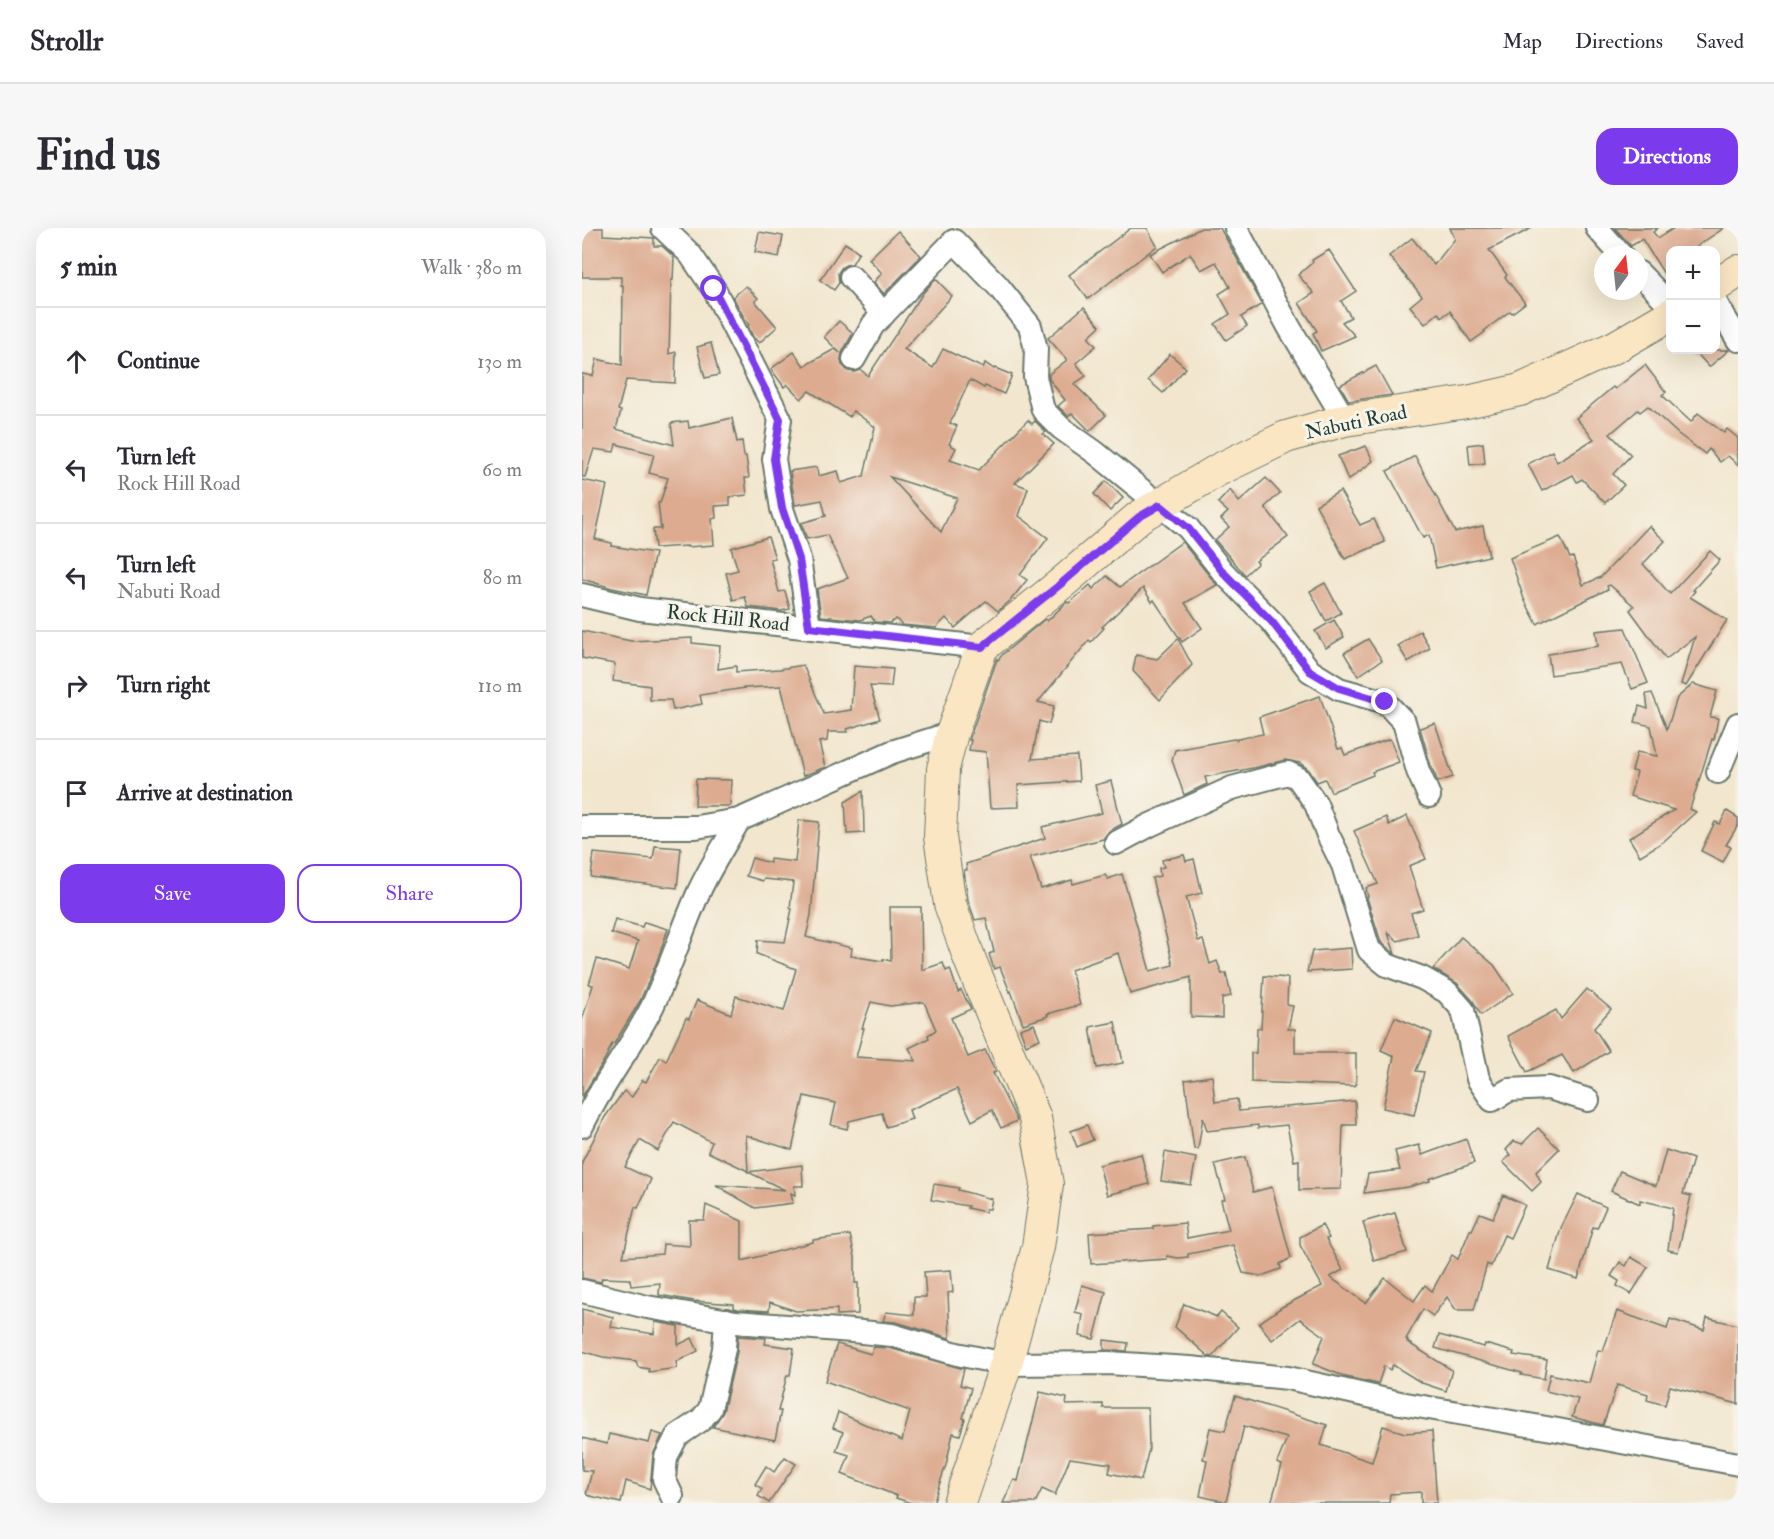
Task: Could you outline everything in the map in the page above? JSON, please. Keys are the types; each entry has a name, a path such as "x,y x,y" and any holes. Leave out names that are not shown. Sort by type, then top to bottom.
{"street":[{"path":"663,228 690,254 714,289 780,419 774,459 782,508 799,559 809,627"},
{"path":"1236,228 1289,327 1344,420"},
{"path":"1597,228 1613,246"},
{"path":"854,359 873,325 884,315 947,235 998,286 1030,326 1036,349 1035,377 1043,410 1061,428 1096,453 1188,528 1223,572 1272,622 1310,671 1339,688 1385,702 1404,722 1418,771 1429,796"},
{"path":"1720,283 1738,271"},
{"path":"851,277 884,315"},
{"path":"1648,282 1666,300"},
{"path":"1720,310 1738,340"},
{"name":"Nabuti Road","path":"982,647 1139,517 1218,470 1286,437 1344,420 1467,402 1520,390 1615,347 1666,318"},
{"name":"Rock Hill Road","path":"582,595 640,609 982,647"},
{"path":"959,1503 1006,1364 1038,1247 1047,1184 1035,1118 970,960 950,904 940,837 943,769 952,733 982,647"},
{"path":"1718,772 1738,724"},
{"path":"582,827 696,827 739,820 892,753 952,733"},
{"path":"1116,843 1232,788 1288,773 1298,778 1316,804 1343,865 1369,950 1388,965 1422,978 1447,992 1463,1010 1478,1079 1492,1100 1509,1090 1549,1088 1588,1101"},
{"path":"582,1126 593,1102 630,1048 652,1006 698,895 739,820"},
{"path":"582,1291 647,1307 726,1320 892,1335 957,1354 1006,1364 1108,1363 1190,1368 1288,1378 1400,1403 1738,1464"},
{"path":"672,1496 664,1479 666,1457 677,1436 701,1420 710,1409 724,1349 726,1320"}],"building":[{"path":"582,228 603,228 603,235 654,238 654,246 662,246 674,257 673,280 671,280 669,354 676,352 675,383 626,380 618,410 621,411 616,429 674,445 671,423 688,421 689,428 732,418 737,442 742,441 744,456 746,456 749,478 745,478 747,495 730,497 730,505 715,506 716,518 712,519 714,545 655,548 653,529 661,529 658,503 660,503 668,478 649,473 654,454 616,444 614,452 594,449 585,477 582,477 582,374 593,376 597,359 622,365 623,285 621,285 621,277 582,277"},
{"path":"1131,228 1147,228 1157,246 1088,299 1069,275"},
{"path":"1201,228 1220,228 1262,304 1241,317 1247,326 1226,340 1215,324 1230,314 1219,294 1230,287 1216,262 1201,270 1190,254 1162,272 1150,254"},
{"path":"1450,228 1532,228 1489,250 1507,275 1505,277 1525,303 1512,313 1510,311 1471,342 1450,311 1442,317 1438,313 1425,324 1410,306 1422,296 1389,256 1412,238 1434,265 1455,239"},
{"path":"1615,228 1658,228 1653,232 1658,238 1674,228 1724,228 1697,246 1666,246 1666,277 1642,239 1631,246"},
{"path":"898,231 921,256 884,294 874,282 882,273 869,259"},
{"path":"759,232 783,236 779,257 755,252"},
{"path":"845,243 859,252 852,264 842,267 838,273 839,283 834,290 820,280"},
{"path":"1329,250 1356,291 1341,301 1351,317 1342,322 1355,336 1321,351 1313,333 1317,331 1299,303 1314,293 1298,275 1313,262 1312,260"},
{"path":"936,279 952,296 904,349 933,368 943,349 983,368 985,363 994,369 1012,375 1004,394 985,386 984,388 970,380 950,423 957,426 949,444 956,448 950,460 979,470 1028,420 1032,424 1035,421 1046,432 1043,434 1054,444 1015,483 1028,488 1019,516 1048,538 1020,575 1027,580 1010,601 998,611 986,601 955,628 946,618 936,628 902,625 896,619 890,623 875,622 871,616 860,620 821,616 817,589 848,578 827,535 807,539 801,523 826,516 822,500 795,505 790,471 817,467 818,476 838,471 841,483 864,476 875,427 853,411 850,417 809,391 801,399 787,384 784,387 771,369 794,352 804,366 835,349 840,353 824,337 839,321 853,333 842,353 842,365 848,371 861,370 868,376 923,293","holes":["890,477 957,498 941,532"]},
{"path":"746,286 758,298 755,301 777,327 759,343 753,337 733,297"},
{"path":"1084,307 1100,326 1088,337 1096,346 1076,363 1086,376 1074,384 1106,415 1090,431 1072,413 1068,416 1058,406 1065,400 1049,379 1049,374 1067,360 1048,338"},
{"path":"711,343 719,375 705,378 697,347"},
{"path":"1720,350 1729,350 1709,367 1698,354 1720,354"},
{"path":"1170,354 1186,368 1163,393 1148,380"},
{"path":"1645,365 1666,392 1662,395 1691,422 1698,413 1724,433 1727,429 1738,438 1738,465 1728,456 1720,462 1709,449 1705,454 1677,433 1648,406 1640,412 1638,410 1610,434 1631,455 1613,474 1624,485 1605,503 1582,479 1577,482 1573,475 1542,491 1528,464 1552,451 1557,462 1594,439 1576,418 1613,387 1615,389"},
{"path":"1376,366 1392,395 1349,401 1340,385"},
{"path":"1483,443 1485,463 1470,465 1468,445"},
{"path":"1366,446 1373,461 1348,480 1338,456"},
{"path":"1415,456 1455,532 1483,526 1489,556 1436,568 1429,535 1423,538 1387,471"},
{"path":"1266,478 1280,493 1265,507 1288,537 1256,561 1258,563 1245,575 1215,540 1229,527 1221,519 1228,512 1218,503 1230,490 1239,502"},
{"path":"582,480 607,485 595,539 612,543 612,546 655,553 646,595 582,579"},
{"path":"1106,481 1123,498 1110,511 1094,494"},
{"path":"1340,491 1360,525 1374,519 1385,542 1345,559 1316,505"},
{"path":"1649,526 1665,541 1643,564 1670,594 1710,551 1720,560 1693,590 1695,591 1690,597 1727,620 1686,686 1681,684 1695,637 1666,659 1630,610 1634,606 1610,585 1607,586 1608,589 1537,624 1524,599 1510,558 1560,537 1570,558 1573,557 1583,585 1601,577"},
{"path":"768,537 775,558 770,559 779,592 785,591 790,609 781,611 748,607 745,597 733,600 726,573 738,570 731,548"},
{"path":"1182,542 1217,585 1185,603 1202,628 1182,642 1154,600 1152,602 1143,588 1102,627 1104,628 1091,642 1089,640 1038,702 1054,706 1049,724 1039,721 1032,759 1077,756 1079,781 1018,785 1019,807 990,808 986,752 969,750 971,740 969,740 997,659 1090,585 1093,589 1107,576 1120,587"},
{"path":"1325,583 1341,613 1326,621 1310,591"},
{"path":"1334,620 1344,637 1326,648 1315,631"},
{"path":"1625,628 1648,683 1632,689 1622,664 1551,675 1548,654 1598,646 1596,631"},
{"path":"582,631 631,641 692,638 692,643 720,646 718,669 736,666 736,672 803,665 824,714 851,710 854,666 893,669 891,687 870,686 880,719 847,729 848,732 828,732 827,741 819,742 825,767 803,776 781,686 745,688 700,695 702,704 673,710 671,700 650,700 650,686 613,681 615,664 582,658"},
{"path":"1420,631 1430,648 1408,662 1398,646"},
{"path":"1178,639 1192,665 1160,700 1133,671 1136,655 1157,659"},
{"path":"1368,639 1382,660 1358,676 1344,653"},
{"path":"1693,684 1717,691 1710,717 1718,718 1714,740 1712,739 1690,809 1696,812 1663,842 1640,856 1629,838 1674,810 1630,796 1637,772 1632,771 1637,752 1657,756 1651,726 1635,722 1639,706 1648,709 1646,694 1652,693 1667,729 1677,698"},
{"path":"1320,696 1338,749 1342,748 1345,755 1390,739 1399,762 1331,792 1325,779 1317,782 1309,770 1300,763 1285,760 1205,777 1207,784 1184,795 1172,760 1175,750 1263,734 1259,717"},
{"path":"1435,723 1453,777 1438,782 1420,728"},
{"path":"696,779 731,780 730,806 695,806"},
{"path":"1111,781 1122,824 1109,831 1103,839 1030,857 1041,889 1072,880 1073,884 1105,875 1108,879 1122,874 1150,971 1173,965 1152,878 1160,876 1159,868 1164,867 1162,860 1184,855 1186,861 1194,859 1202,893 1186,897 1198,941 1203,940 1210,964 1217,961 1222,974 1226,973 1231,996 1222,998 1222,1018 1191,1017 1191,977 1130,994 1118,953 1071,970 1080,1005 1047,1014 1048,1016 1023,1024 1000,967 994,969 989,954 994,952 986,918 975,920 968,900 964,870 967,870 966,864 1045,838 1042,827 1102,813 1095,785"},
{"path":"863,791 864,833 847,834 845,802"},
{"path":"1727,811 1738,818 1738,825 1726,845 1731,847 1723,862 1701,851 1715,822 1720,824"},
{"path":"1407,816 1426,859 1409,866 1423,909 1411,913 1418,935 1398,941 1388,933 1395,954 1381,942 1366,888 1378,884 1354,831 1386,817 1389,825"},
{"path":"799,820 819,822 811,915 806,937 852,948 851,956 891,961 890,907 921,907 922,970 943,963 946,971 950,969 958,992 961,990 971,1009 951,1018 968,1057 985,1050 996,1072 993,1073 1017,1121 1001,1128 992,1110 972,1121 957,1089 909,1110 912,1119 886,1127 882,1113 849,1121 847,1129 831,1125 836,1103 804,1096 792,1150 746,1135 748,1171 708,1152 712,1142 674,1122 658,1151 640,1140 625,1167 651,1179 638,1208 635,1207 623,1257 662,1254 663,1244 690,1246 689,1220 704,1220 706,1205 742,1221 742,1261 813,1242 813,1240 850,1235 855,1257 855,1283 858,1283 858,1314 837,1315 837,1309 796,1311 770,1302 769,1311 738,1309 734,1308 734,1304 659,1295 660,1283 631,1286 630,1279 602,1278 601,1282 582,1278 582,1162 605,1117 624,1091 632,1097 642,1080 646,1082 660,1057 666,1061 697,1000 731,1014 736,996 784,1011 796,969 757,954 758,940 785,942 792,909 790,908 793,882 764,879 763,881 746,876 752,858 770,863 770,859 795,862","holes":["871,1002 890,1006 924,1002 936,1030 928,1035 929,1038 909,1048 916,1061 856,1057 864,1028 862,1028"]},
{"path":"655,846 681,848 677,888 591,877 594,853 653,859"},
{"path":"615,919 642,927 644,922 668,929 640,1001 582,1097 582,1020 593,985 589,984 597,959 629,969 638,941 611,933"},
{"path":"1461,937 1494,965 1513,993 1481,1015 1473,1001 1457,983 1433,969"},
{"path":"1351,948 1352,969 1307,972 1312,951"},
{"path":"1264,976 1288,978 1287,1005 1293,1006 1288,1029 1295,1029 1295,1053 1356,1053 1356,1085 1251,1082 1251,1053 1256,1053 1257,1028 1261,1028"},
{"path":"1587,989 1611,1009 1594,1028 1609,1051 1574,1073 1562,1055 1527,1072 1508,1036 1556,1010 1561,1019"},
{"path":"1395,1017 1432,1033 1416,1071 1424,1072 1414,1115 1383,1108 1394,1056 1381,1050"},
{"path":"1115,1022 1123,1063 1097,1068 1090,1027"},
{"path":"1034,1024 1040,1039 1026,1045 1020,1029"},
{"path":"1212,1076 1215,1102 1237,1099 1239,1111 1355,1101 1356,1125 1343,1125 1341,1189 1299,1190 1299,1160 1294,1161 1287,1125 1258,1128 1258,1125 1207,1131 1203,1117 1198,1149 1194,1149 1185,1080"},
{"path":"1087,1125 1093,1140 1077,1147 1071,1131"},
{"path":"1538,1128 1559,1149 1536,1172 1541,1182 1532,1191 1503,1162 1511,1155 1506,1150 1514,1141 1522,1144"},
{"path":"1466,1139 1474,1163 1429,1179 1430,1181 1408,1187 1364,1193 1368,1174 1400,1170 1395,1151 1419,1145 1422,1155"},
{"path":"1666,1150 1693,1159 1683,1194 1691,1196 1678,1252 1668,1250 1673,1208 1640,1200 1640,1204 1611,1191 1620,1171 1656,1186"},
{"path":"1165,1152 1196,1158 1191,1185 1161,1181"},
{"path":"1141,1154 1149,1184 1107,1195 1099,1165"},
{"path":"1245,1157 1253,1192 1272,1187 1291,1258 1280,1264 1281,1269 1261,1276 1243,1273 1233,1245 1188,1254 1188,1257 1167,1256 1167,1259 1091,1264 1089,1233 1153,1229 1153,1226 1185,1223 1187,1238 1229,1230 1221,1200 1225,1199 1215,1164"},
{"path":"802,1165 803,1186 794,1186 795,1195 791,1193 793,1203 755,1208 716,1185 785,1190 748,1172"},
{"path":"934,1184 959,1188 958,1190 992,1199 990,1209 986,1209 985,1212 967,1208 968,1206 931,1200"},
{"path":"1578,1194 1606,1207 1597,1228 1593,1227 1578,1279 1549,1270 1561,1228"},
{"path":"1503,1195 1525,1205 1510,1238 1504,1235 1491,1266 1487,1264 1474,1310 1456,1310 1447,1297 1433,1316 1423,1309 1406,1339 1407,1342 1452,1370 1446,1391 1422,1383 1393,1365 1390,1370 1384,1366 1378,1384 1346,1377 1313,1364 1324,1336 1300,1319 1272,1340 1259,1323 1282,1307 1322,1286 1300,1245 1300,1237 1322,1225 1329,1238 1326,1239 1343,1270 1330,1277 1366,1303 1385,1278 1414,1301 1425,1285 1432,1291 1452,1255 1458,1259 1480,1213 1493,1218"},
{"path":"1395,1213 1407,1252 1374,1261 1363,1222"},
{"path":"1631,1257 1648,1267 1631,1294 1617,1286 1619,1281 1611,1276 1620,1262 1626,1266"},
{"path":"951,1270 953,1292 948,1293 950,1338 896,1322 883,1321 886,1312 914,1315 914,1297 926,1297 924,1272"},
{"path":"1082,1285 1106,1292 1094,1339 1080,1336 1083,1314 1075,1312"},
{"path":"1184,1304 1217,1317 1221,1312 1238,1327 1212,1357 1175,1327"},
{"path":"582,1309 613,1317 611,1327 654,1334 655,1322 678,1326 678,1345 692,1338 698,1351 676,1362 677,1368 649,1372 649,1369 638,1367 636,1361 603,1357 582,1351"},
{"path":"1617,1311 1667,1329 1670,1319 1704,1330 1707,1318 1738,1325 1738,1404 1670,1386 1665,1405 1647,1400 1648,1394 1617,1385 1603,1425 1572,1417 1578,1399 1546,1391 1550,1374 1589,1383 1598,1350 1603,1351"},
{"path":"1439,1335 1484,1347 1485,1344 1514,1352 1513,1355 1547,1360 1544,1379 1521,1375 1522,1373 1435,1348"},
{"path":"738,1336 766,1338 765,1344 794,1348 790,1375 787,1375 778,1411 781,1411 775,1440 713,1427 723,1412 737,1352"},
{"path":"1104,1340 1128,1343 1127,1351 1104,1350"},
{"path":"837,1344 871,1354 874,1347 889,1348 964,1369 960,1385 971,1388 963,1418 965,1419 960,1435 953,1433 946,1465 933,1503 911,1503 842,1474 849,1455 836,1451 843,1432 833,1428 838,1412 902,1441 910,1411 825,1381"},
{"path":"1040,1392 1067,1398 1066,1405 1103,1404 1103,1408 1148,1408 1149,1449 1141,1480 1109,1473 1111,1464 1070,1458 1055,1495 1042,1489 1035,1503 1003,1503 1014,1480 1018,1481"},
{"path":"1235,1396 1327,1425 1321,1445 1372,1462 1383,1426 1405,1433 1432,1431 1437,1503 1421,1503 1421,1492 1390,1494 1389,1503 1271,1503 1282,1465 1277,1463 1287,1438 1244,1426 1226,1502 1200,1496 1207,1460 1203,1459 1210,1428 1225,1431"},
{"path":"652,1432 662,1435 653,1455 650,1489 626,1481 621,1503 586,1495 592,1471 582,1470 582,1438 607,1444 609,1434 649,1443"},
{"path":"785,1457 796,1464 769,1503 758,1496 762,1489 755,1484 766,1466 774,1472"}],"route":[{"path":"714,289 780,419 774,459 782,508 799,559 809,627 982,647 1139,517 1160,505 1188,528 1223,572 1272,622 1310,671 1339,688 1385,702"}]}
